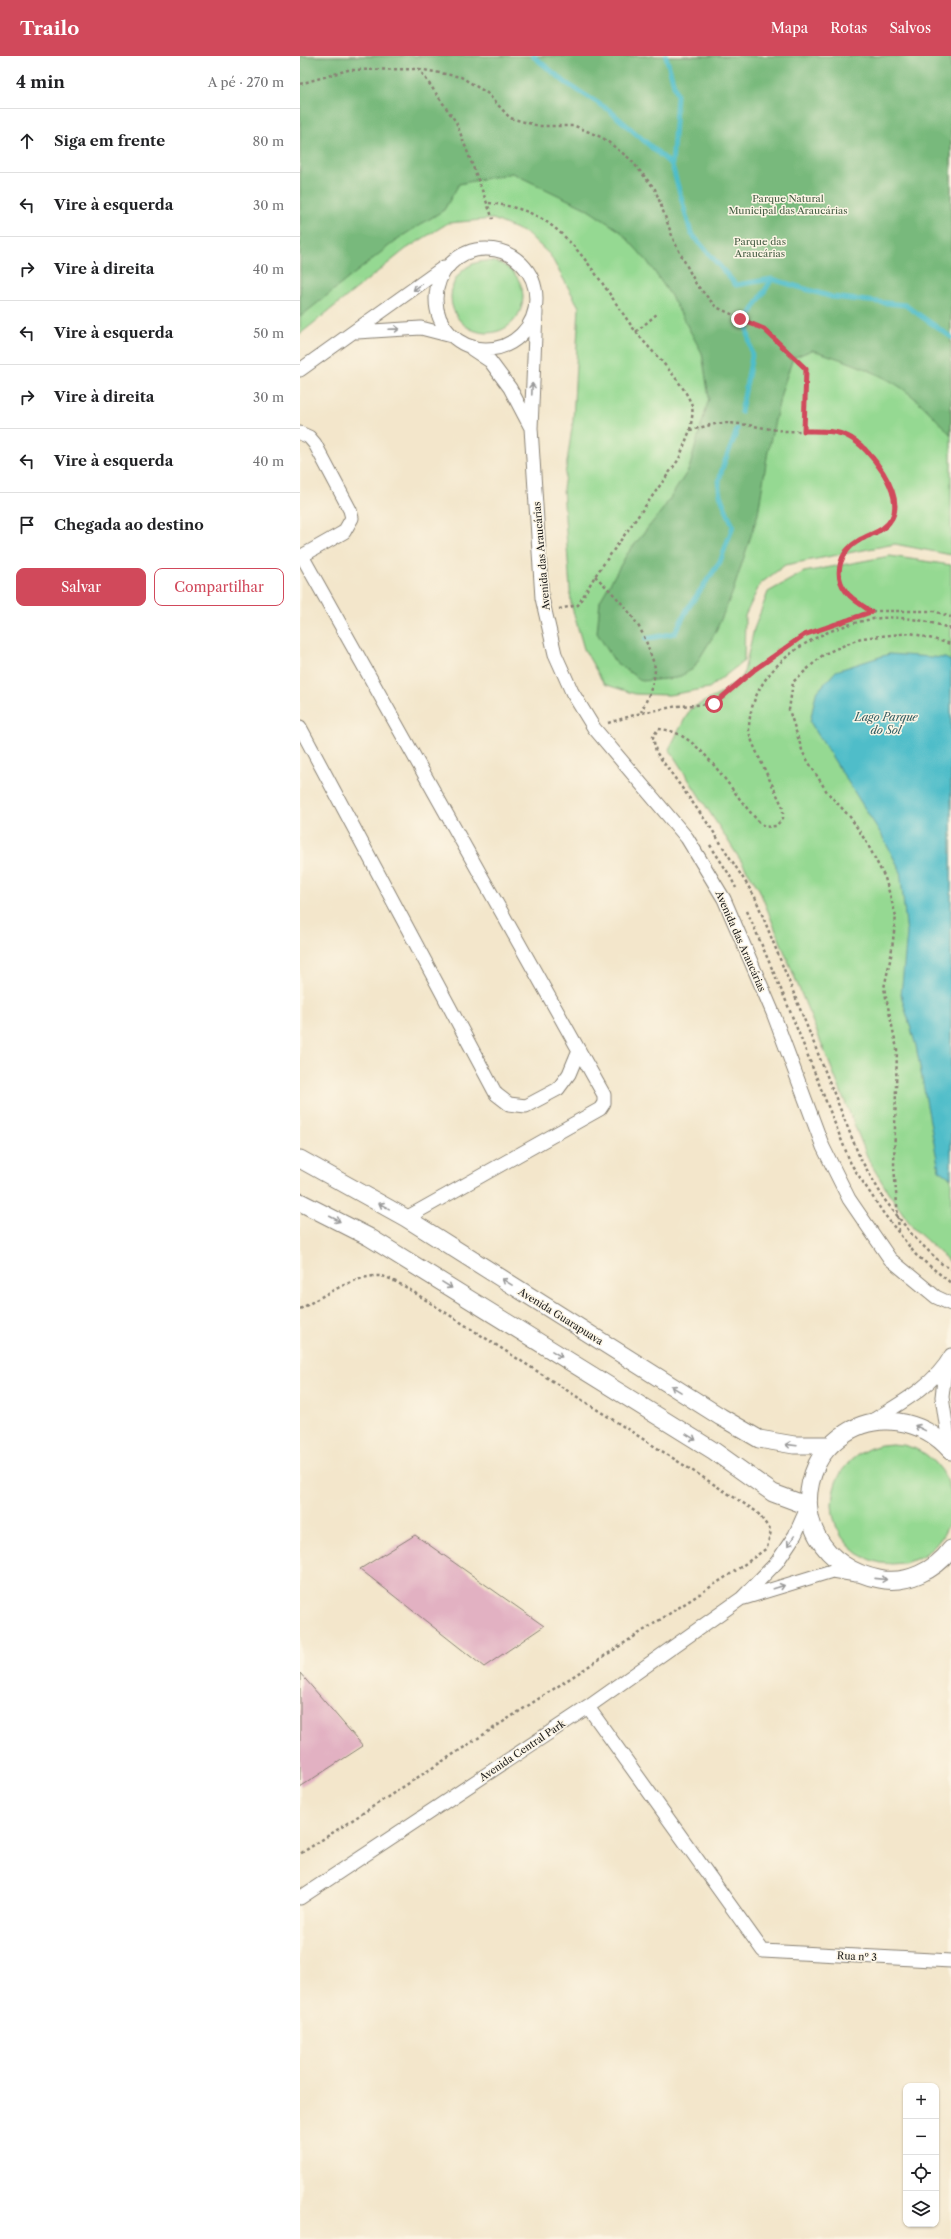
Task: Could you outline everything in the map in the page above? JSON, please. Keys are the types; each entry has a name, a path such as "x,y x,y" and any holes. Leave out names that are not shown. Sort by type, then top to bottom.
{"street":[{"name":"Avenida das Araucárias","path":"300,370 356,332 462,254 477,249 493,248 508,253 523,263 533,277 537,294 531,428 542,598 554,654 572,692 594,728 687,838 724,899 773,1013 823,1147 849,1199 890,1259 936,1297 951,1304"},
{"name":"Avenida das Araucárias","path":"449,264 440,277 436,292 436,308 442,324 452,336 490,361 510,388 531,428"},
{"name":"Avenida das Araucárias","path":"466,345 482,349 494,348 516,340 528,328 536,312"},
{"name":"Avenida das Araucárias","path":"356,332 421,328 452,336"},
{"path":"300,433 309,438 315,444 350,510 352,518 344,532 301,556 604,1095 604,1102 600,1109 406,1218"},
{"path":"300,727 496,1094 509,1104 526,1106 558,1090 569,1074 579,1050"},
{"name":"Avenida Guarapuava","path":"300,1159 406,1218 721,1418 759,1439 794,1445 830,1445"},
{"path":"300,1202 369,1237 714,1451 773,1493 808,1506"},
{"path":"860,1576 840,1564 824,1548 813,1529 808,1506 810,1484 817,1463 830,1445 849,1431 870,1422 923,1387 949,1359"},
{"path":"949,1359 942,1397 951,1450"},
{"path":"870,1422 893,1420 914,1425 934,1435 951,1450"},
{"path":"742,1598 777,1562 795,1535 808,1506"},
{"path":"742,1598 832,1571 883,1580 905,1579 927,1571 949,1554"},
{"name":"Avenida Central Park","path":"300,1898 588,1707 742,1598"},
{"name":"Rua nº 3","path":"588,1707 763,1951 951,1961"}],"path":[{"path":"418,69 456,122 489,204 493,219"},
{"path":"300,84 348,70 418,69 461,77 487,93 510,118 539,126 575,126 603,138 630,159 655,189 674,241 696,284 716,307 764,329 806,369 804,431"},
{"path":"489,204 513,206 536,215 555,229 583,256 636,332 684,390 691,402 690,430 679,459 595,576 578,605 558,609"},
{"path":"636,332 658,312"},
{"path":"690,430 724,423 804,431 832,432 849,436 865,448 881,468 889,484 895,502 893,516 885,528 858,540 847,548 840,561 838,575 845,591 871,612"},
{"path":"595,576 617,597 642,628 655,668 648,699 641,713"},
{"path":"607,723 641,713 678,706 714,704 754,670 804,635 871,612 934,611 951,617"},
{"path":"951,629 896,617 873,619 840,628 804,643 783,659 764,682 754,704 749,731 782,808 783,818 776,826 765,827 754,818 705,755 685,737 667,729 658,729 653,738 656,752 711,828 755,897 860,1158 884,1199 914,1237 942,1264 951,1269"},
{"path":"898,1232 894,1166 897,1049 884,988 891,956 896,916 884,878 867,843 850,817 827,792 803,753 789,710 793,682 824,654 861,638 911,634 951,644"},
{"path":"300,1309 334,1290 370,1277 382,1276 404,1286 757,1512 771,1531 767,1548 734,1571 300,1854"}],"green space":[{"name":"Parque Natural Municipal das Araucárias","path":"300,56 951,56 951,555 895,544 785,565 760,584 745,616 744,661 709,688 669,695 635,694 604,684 584,649 571,604 563,489 573,421 579,307 550,255 528,234 493,219 448,223 406,249 300,334"},
{"name":"Parque Natural Municipal das Araucárias","path":"300,56 951,56 951,435 910,394 894,383 864,368 812,350 793,358 782,390 768,451 758,514 732,594 715,633 693,669 677,678 642,681 615,662 597,633 600,601 627,554 663,509 689,469 709,398 702,353 671,296 647,261 620,231 585,208 512,173 459,184 444,210 399,238 300,317"},
{"path":"487,261 507,267 517,277 523,297 517,317 507,327 487,333 467,327 457,317 451,297 457,277 467,267"},
{"path":"890,556 951,565 951,1263 913,1228 869,1161 759,889 669,749 690,709 722,693 743,676 754,629 768,592 804,572"},
{"path":"892,1444 915,1448 935,1461 948,1481 952,1504 948,1527 935,1547 915,1560 892,1564 869,1560 849,1547 836,1527 832,1504 836,1481 849,1461 869,1448"}],"water":[{"name":"Lago Parque do Sol","path":"889,654 945,658 951,661 951,1178 939,1170 916,1046 901,995 907,934 900,870 881,834 810,722 816,693 836,671"}],"building":[{"path":"415,1535 544,1626 484,1667 360,1569"},
{"path":"300,1673 363,1746 300,1787"}],"waterway":[{"path":"533,56 566,83 609,110 672,165 691,233 736,285 772,279 832,297 905,305 951,337"},
{"path":"666,56 677,96 672,165"},
{"path":"741,412 752,356 746,321 772,279"},
{"path":"646,639 675,633 688,608 720,562 733,526 720,494 720,479 737,429"}],"route":[{"path":"714,704 754,670 804,635 871,612 845,591 838,575 840,561 847,548 858,540 885,528 893,516 895,502 889,484 881,468 865,448 849,436 832,432 804,431 806,369 764,329 740,319"}],"park label":[{"name":"Parque das Araucárias","path":"760,246"}]}
